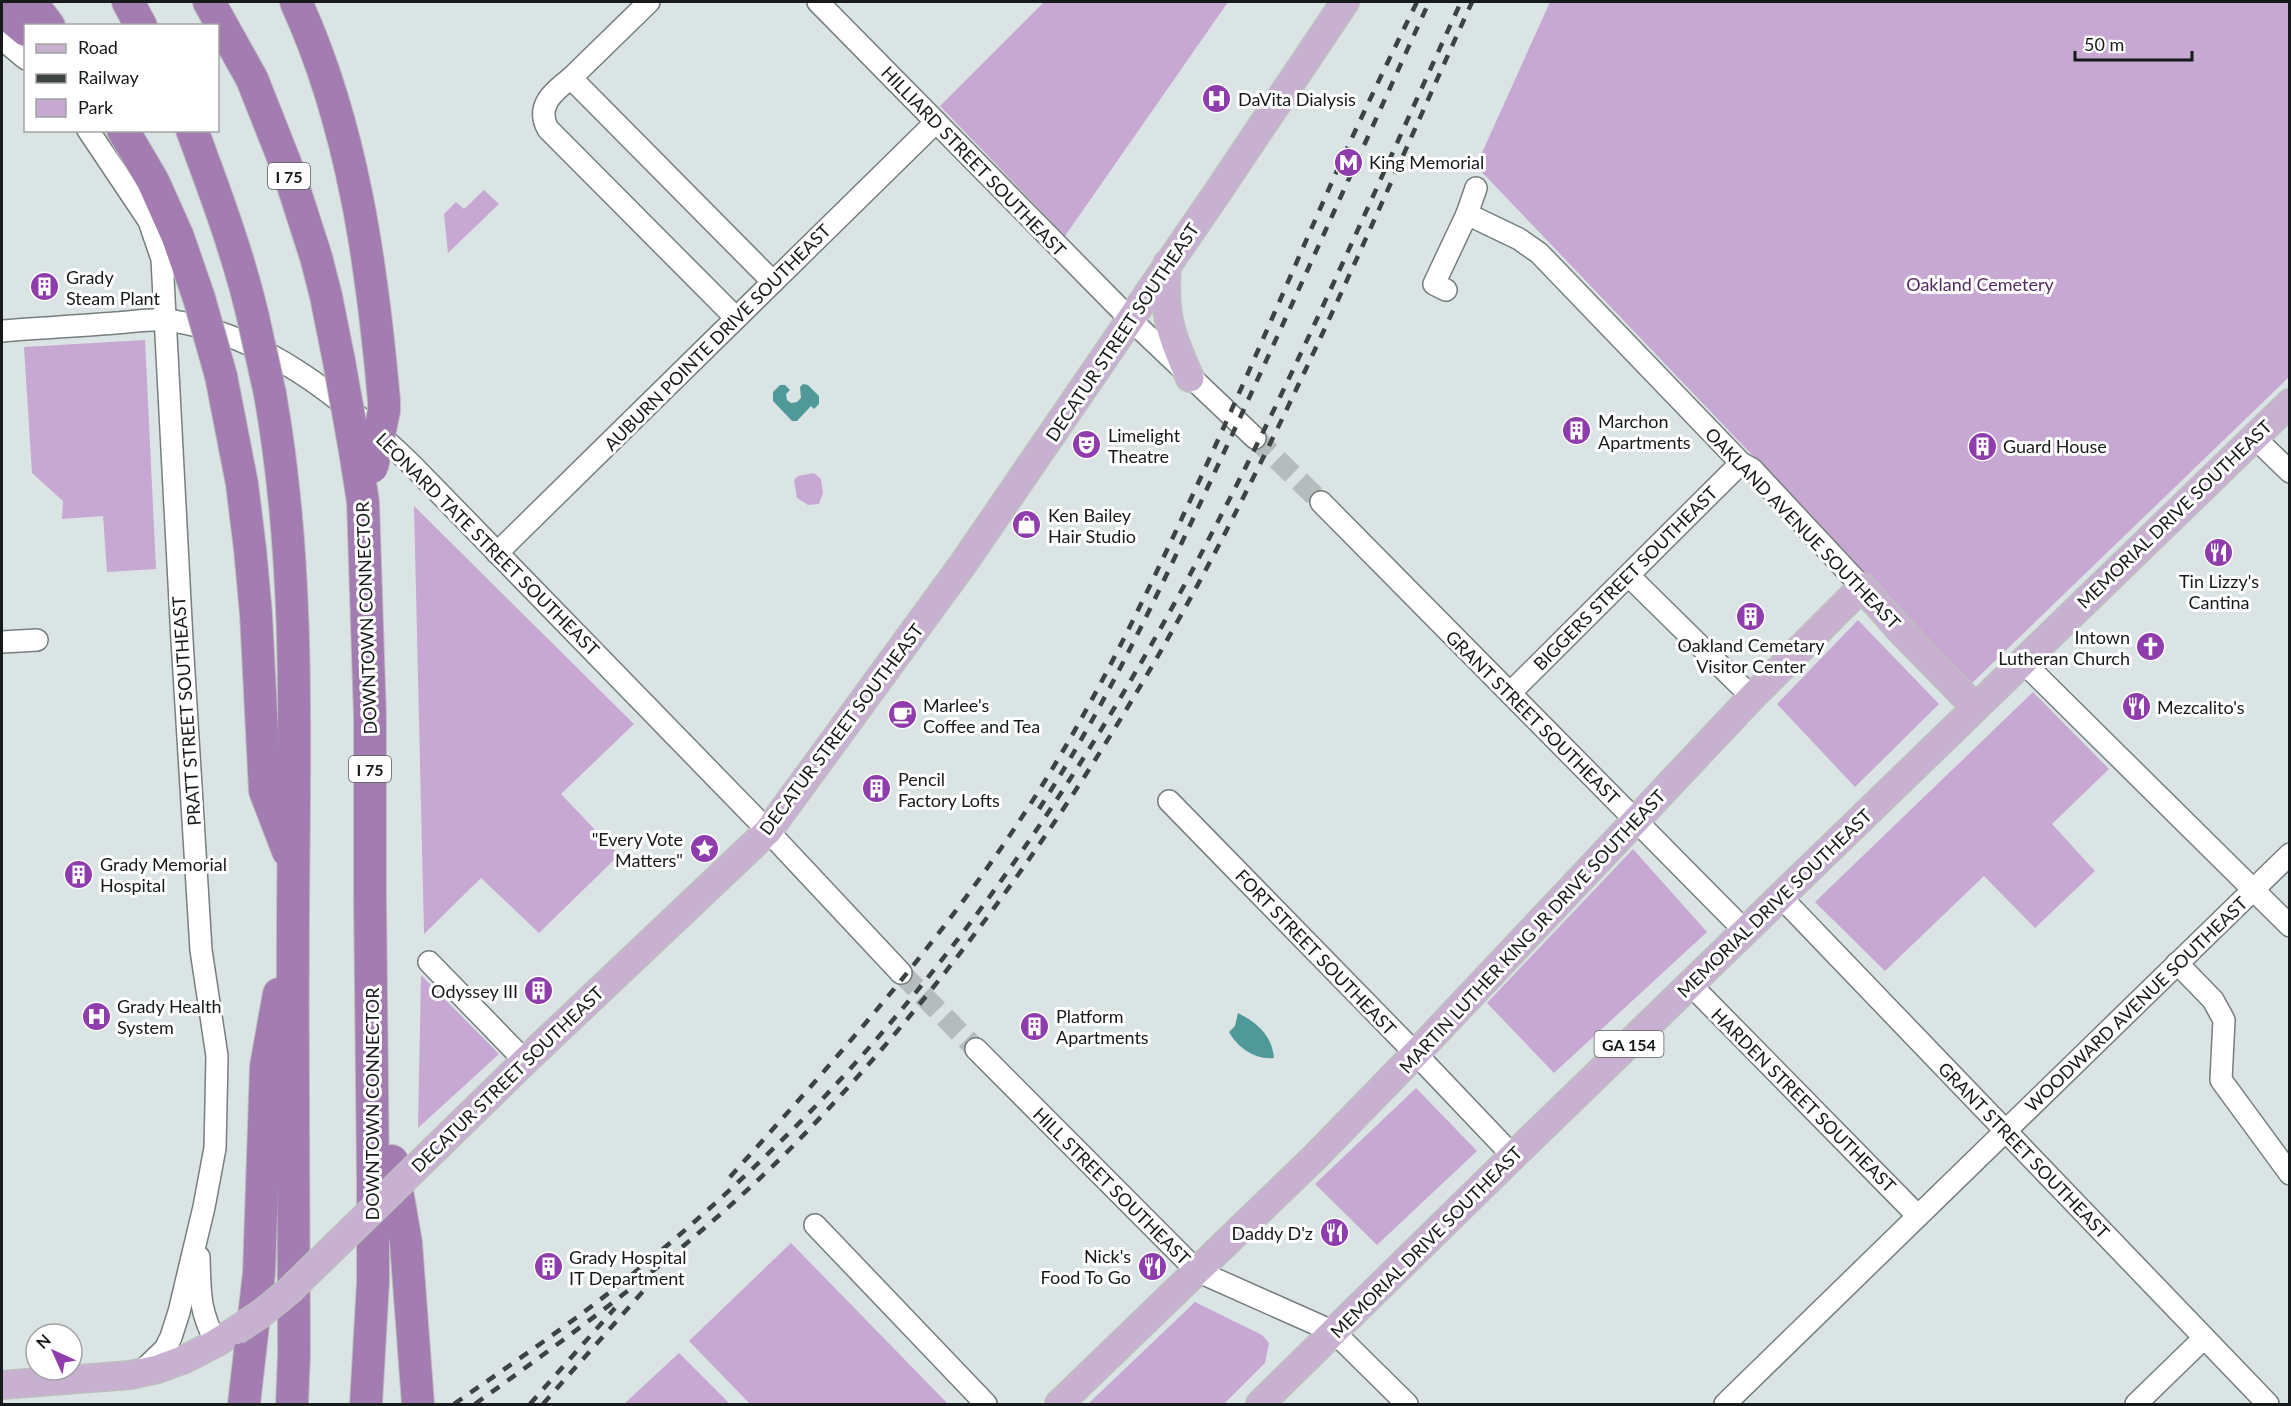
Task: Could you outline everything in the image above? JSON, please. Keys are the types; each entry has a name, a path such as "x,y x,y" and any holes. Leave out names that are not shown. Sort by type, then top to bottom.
{"highway":[{"path":"32,2 48,24"},
{"path":"128,2 140,24"},
{"name":"DOWNTOWN CONNECTOR","path":"209,2 252,79 288,170 321,276 363,459 370,717 373,1036 373,1282 366,1404"},
{"path":"296,2 317,49 337,113 354,180 374,304 384,411 363,459"},
{"path":"2,10 24,28"},
{"path":"124,132 153,181 178,237 199,298 221,376 242,484 250,549 256,614 265,791 294,867"},
{"path":"193,132 220,204 245,282 253,317 279,445 291,571 296,739 293,920 294,1354 292,1404"},
{"path":"244,1404 259,1273 266,1066 293,920"},
{"path":"373,1036 406,1243 418,1404"}],"main road":[{"name":"DECATUR STREET SOUTHEAST","path":"2,1384 141,1372 178,1362 225,1337 262,1313 290,1290 525,1061 768,831 963,564 1345,2"},
{"path":"1167,264 1165,301 1167,319 1177,349 1191,378"},
{"name":"MEMORIAL DRIVE SOUTHEAST","path":"1260,1404 2289,403"},
{"name":"MARTIN LUTHER KING JR DRIVE SOUTHEAST","path":"1059,1404 1315,1157 1416,1054 1752,697 1862,587"},
{"name":"OAKLAND AVENUE SOUTHEAST","path":"1862,587 1975,708"}],"street":[{"path":"649,2 555,91 546,102 543,119 548,129 736,318"},
{"name":"HILLIARD STREET SOUTHEAST","path":"818,2 1130,320"},
{"path":"2,39 24,57"},
{"path":"571,78 773,282"},
{"name":"AUBURN POINTE DRIVE SOUTHEAST","path":"497,553 936,122"},
{"name":"PRATT STREET SOUTHEAST","path":"89,132 149,221 162,259 201,951 217,1056 215,1148 198,1232 171,1337 157,1359 141,1372"},
{"path":"1446,290 1434,284 1467,214 1476,188"},
{"name":"OAKLAND AVENUE SOUTHEAST","path":"1467,214 1519,239 1539,253 1741,463 1752,469 1862,587"},
{"name":"LEONARD TATE STREET SOUTHEAST","path":"2,331 164,320 222,335 254,348 323,388 374,428 768,831"},
{"path":"1130,320 1255,438"},
{"path":"2254,437 2289,472"},
{"name":"BIGGERS STREET SOUTHEAST","path":"1510,693 1741,463"},
{"name":"GRANT STREET SOUTHEAST","path":"1321,502 1745,931"},
{"path":"1629,576 1752,697"},
{"path":"2,642 37,640"},
{"path":"2022,661 2289,926"},
{"name":"FORT STREET SOUTHEAST","path":"1169,801 1513,1156"},
{"path":"768,831 901,973"},
{"name":"WOODWARD AVENUE SOUTHEAST","path":"1725,1404 2289,854"},
{"name":"GRANT STREET SOUTHEAST","path":"1780,896 2268,1404"},
{"path":"429,962 525,1061"},
{"path":"2177,963 2212,1000 2224,1020 2221,1080 2289,1174"},
{"name":"HARDEN STREET SOUTHEAST","path":"1690,984 1918,1216"},
{"name":"HILL STREET SOUTHEAST","path":"976,1048 1197,1271 1334,1332 1407,1404"},
{"path":"815,1225 986,1404"},
{"path":"198,1232 201,1307 205,1320 225,1337"},
{"path":"2136,1404 2204,1338"}],"green space":[{"path":"1044,2 1228,2 1065,236 940,106"},
{"name":"Oakland Cemetery","path":"1550,2 2289,2 2289,377 1971,684 1476,166"},
{"path":"484,190 499,204 448,253 444,214 456,202 464,209"},
{"path":"145,340 156,569 107,572 103,516 62,519 63,501 32,473 24,347"},
{"path":"814,473 821,479 823,493 819,504 808,505 797,498 794,480 798,476"},
{"path":"414,506 634,724 561,794 619,855 539,933 481,878 424,934"},
{"path":"1858,620 1939,704 1855,787 1777,704"},
{"path":"2033,692 2109,769 2052,824 2095,871 2035,928 1984,876 1885,971 1815,902"},
{"path":"1633,849 1707,932 1554,1073 1487,1003"},
{"path":"421,975 499,1054 418,1128"},
{"path":"1416,1088 1477,1151 1377,1245 1315,1184"},
{"path":"791,1243 948,1404 750,1404 689,1341"},
{"path":"1195,1302 1262,1335 1269,1343 1265,1363 1224,1404 1088,1404"},
{"path":"679,1353 730,1404 624,1404"}],"water":[{"path":"803,384 808,385 819,396 819,404 814,409 811,406 797,421 792,421 773,401 773,392 780,385 785,385 790,390 786,394 787,400 791,403 797,402 801,398 800,387"},
{"path":"1238,1013 1263,1031 1273,1050 1274,1058 1254,1055 1242,1048 1233,1038 1229,1032 1235,1026"}],"tunnel":[{"path":"1255,438 1321,502"},
{"path":"901,973 976,1049"}],"railway":[{"path":"730,1177 855,1036 934,939 1009,837 1067,744 1090,704 1173,538 1340,164 1417,2"},
{"path":"1039,809 1113,682 1157,595 1246,406 1429,2"},
{"path":"454,1404 552,1336 623,1282 688,1228 749,1172 808,1114 868,1048 926,980 980,909 1081,762 1172,608 1214,529 1310,333 1461,2"},
{"path":"475,1404 557,1345 677,1252 789,1150 857,1077 922,1001 983,923 1042,841 1149,672 1244,496 1332,312 1472,2"},
{"path":"543,1404 662,1270"},
{"path":"530,1404 615,1308"}],"place":[{"name":"DaVita Dialysis","path":"1217,99"},
{"name":"King Memorial","path":"1348,162"},
{"name":"Grady Steam Plant","path":"45,287"},
{"name":"Marchon Apartments","path":"1577,431"},
{"name":"Limelight Theatre","path":"1087,445"},
{"name":"Guard House","path":"1982,446"},
{"name":"Ken Bailey Hair Studio","path":"1027,525"},
{"name":"Tin Lizzy's Cantina","path":"2219,552"},
{"name":"Oakland Cemetary Visitor Center","path":"1751,616"},
{"name":"Intown Lutheran Church","path":"2151,647"},
{"name":"Mezcalito's","path":"2136,707"},
{"name":"Marlee's Coffee and Tea","path":"902,715"},
{"name":"Pencil Factory Lofts","path":"877,789"},
{"name":"\"Every Vote Matters\"","path":"704,849"},
{"name":"Grady Memorial Hospital","path":"79,874"},
{"name":"Odyssey III","path":"539,991"},
{"name":"Grady Health System","path":"96,1016"},
{"name":"Platform Apartments","path":"1035,1026"},
{"name":"Daddy D'z","path":"1334,1233"},
{"name":"Nick's Food To Go","path":"1152,1266"},
{"name":"Grady Hospital IT Department","path":"548,1267"}]}
